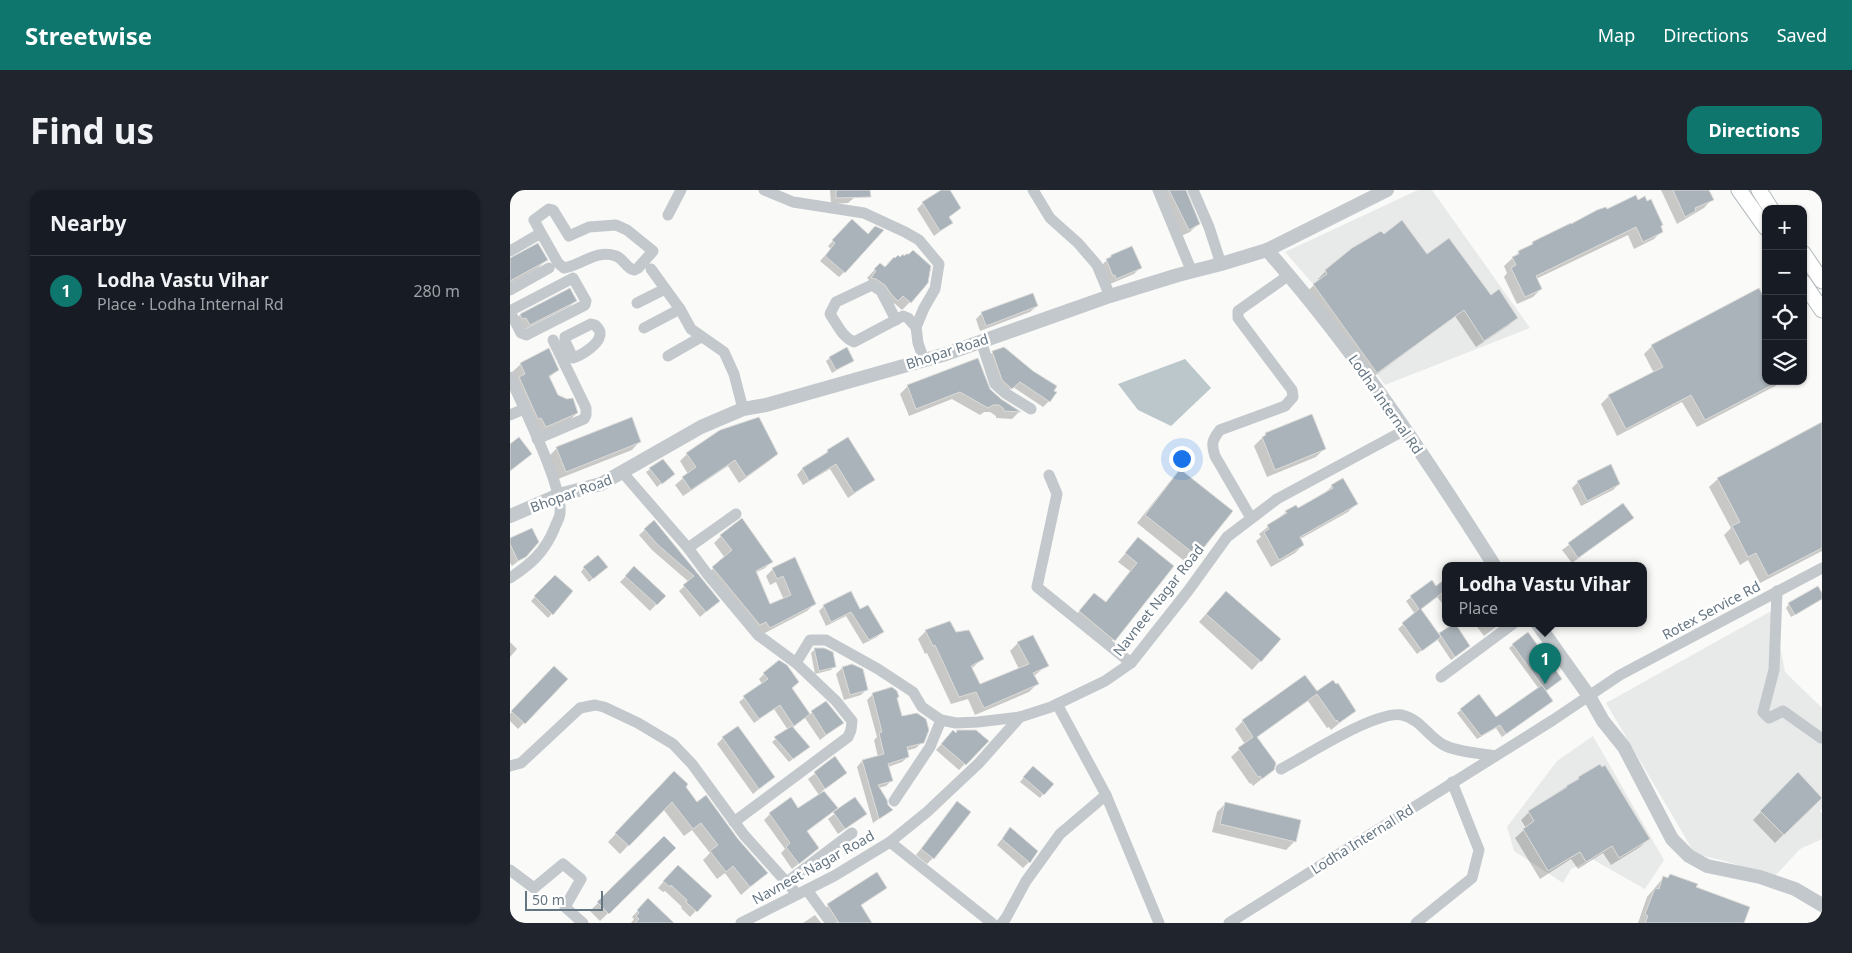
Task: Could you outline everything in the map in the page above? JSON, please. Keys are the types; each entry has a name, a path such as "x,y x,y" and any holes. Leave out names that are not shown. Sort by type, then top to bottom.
{"main road":[{"path":"1739,190 1762,222"},
{"path":"1758,190 1768,205"},
{"path":"1807,259 1822,281"},
{"path":"1807,288 1822,310"}],"street":[{"path":"668,215 681,190"},
{"path":"764,190 793,202 864,213 918,240 938,264 935,289 916,327 918,343 924,360"},
{"path":"1033,190 1050,218 1078,243 1097,265 1110,296"},
{"path":"1158,190 1192,272"},
{"path":"1193,190 1209,227 1221,264"},
{"name":"Bhopar Road","path":"510,516 559,495 601,484 701,427 744,409 766,405 924,360 1110,296 1267,250 1387,190"},
{"path":"551,209 569,236 589,227 616,225 627,230 652,252 634,270 629,269 621,258 602,254 564,268 558,263 541,234 534,220 551,209"},
{"path":"510,251 541,234"},
{"name":"Lodha Internal Rd","path":"1267,250 1305,294 1357,362 1438,477 1492,562"},
{"path":"510,290 549,268"},
{"path":"651,269 680,308 692,329 724,352 744,409"},
{"path":"1251,518 1215,456 1212,447 1213,439 1220,430 1285,406 1294,397 1292,390 1238,318 1238,311 1244,305 1288,274"},
{"path":"573,278 586,303 526,335 521,333 510,312 573,278"},
{"path":"896,320 881,291 872,285 836,302 830,314 843,334 854,342 896,320 903,316 908,318 916,327"},
{"path":"637,303 665,289"},
{"path":"644,328 680,308"},
{"path":"668,356 701,337"},
{"path":"537,439 584,419 586,415 586,408 564,352 553,340"},
{"path":"981,340 995,384 1005,393 1031,409"},
{"path":"510,377 559,495 560,514 549,542 530,564 510,578"},
{"path":"510,415 524,409"},
{"name":"Navneet Nagar Road","path":"741,923 834,876 890,842 927,812 979,763 1020,717 1057,704 1105,681 1131,663 1188,591 1226,537 1277,499 1405,430"},
{"path":"622,473 688,548 758,635 796,663 836,701 852,721 852,730 848,737 734,822"},
{"path":"1049,475 1057,494 1037,587 1131,663"},
{"path":"688,548 736,514"},
{"name":"Rotex Service Rd","path":"1589,696 1620,675 1822,568"},
{"path":"1777,592 1774,670 1764,712 1769,718 1783,711 1821,738"},
{"path":"1441,678 1509,627"},
{"path":"1540,627 1589,696 1603,722 1624,747 1672,839 1689,856 1706,866 1760,877 1795,889 1822,905"},
{"path":"796,663 810,640 826,640 913,692 922,706 941,720 978,722 1020,717"},
{"name":"Lodha Internal Rd","path":"1229,923 1589,696"},
{"path":"1057,704 1106,795 1160,923"},
{"path":"510,766 521,763 580,708 595,705 638,723 672,744 692,764 744,835 786,882 802,892 831,923"},
{"path":"1281,769 1356,728 1383,717 1402,715 1416,721 1443,744 1470,752 1495,756"},
{"path":"894,801 930,747 941,720"},
{"path":"1416,923 1472,878 1479,850 1452,782"},
{"path":"1002,923 1026,881 1060,834 1106,795"},
{"path":"786,882 852,833"},
{"path":"890,842 992,923"},
{"path":"510,870 534,888 562,864 581,879 565,907 583,923"}],"shaded area":[{"path":"1418,190 1432,190 1530,328 1385,385 1313,284 1285,252"},
{"path":"1185,359 1211,388 1171,426 1138,410 1118,384"},
{"path":"1773,610 1785,672 1822,708 1822,808 1820,811 1822,813 1822,839 1800,849 1774,877 1725,861 1695,854 1606,703"},
{"path":"1593,736 1664,860 1645,889 1592,859 1571,869 1563,883 1514,851 1507,827 1557,761"}],"building":[{"path":"836,190 870,190 871,197 836,198"},
{"path":"941,190 950,190 961,208 949,217 953,223 940,231 922,202"},
{"path":"1169,190 1186,190 1200,224 1189,230"},
{"path":"1673,190 1709,190 1714,200 1695,208 1696,211 1685,217"},
{"path":"1636,195 1638,200 1645,196 1647,201 1651,199 1663,225 1661,226 1663,232 1643,242 1636,227 1536,276 1542,289 1525,297 1511,268 1516,265 1512,257 1519,254 1518,251 1533,244 1532,242 1597,210 1606,207 1607,209"},
{"path":"852,219 868,234 875,226 884,230 845,273 825,256 835,243 832,240"},
{"path":"1402,220 1427,254 1449,238 1491,295 1499,289 1518,318 1484,341 1464,310 1377,373 1313,284 1327,274 1325,270 1352,248 1381,231 1384,234"},
{"path":"538,243 548,260 510,281 510,258"},
{"path":"1132,246 1142,268 1116,279 1106,259"},
{"path":"913,250 931,266 928,283 911,303 903,296 898,301 885,285 871,278 876,271 874,269 880,263 885,267 894,257 898,255 900,257 903,254 904,256"},
{"path":"570,288 577,301 530,325 526,318 522,319 520,314"},
{"path":"1759,288 1762,294 1762,385 1772,385 1705,420 1691,395 1626,429 1608,395 1663,367 1651,345"},
{"path":"1033,293 1038,306 986,326 981,312"},
{"path":"847,347 854,361 836,370 829,357"},
{"path":"1004,347 1033,371 1057,386 1054,391 1057,392 1050,402 1020,382 1012,389 1002,380 992,351"},
{"path":"549,348 559,370 549,376 558,395 567,399 573,398 578,413 546,427 541,418 538,419 519,377 525,374 520,363"},
{"path":"978,358 990,389 1021,412 1004,411 999,405 993,405 988,408 960,392 916,409 907,385"},
{"path":"1312,414 1326,449 1275,470 1262,437 1266,435 1265,433"},
{"path":"632,417 641,442 566,472 556,447"},
{"path":"759,417 778,454 746,477 735,460 691,490 682,477 696,467 686,453 720,430"},
{"path":"1822,422 1822,548 1768,576 1756,553 1748,557 1732,526 1740,522 1717,478"},
{"path":"519,437 532,454 510,471 510,444"},
{"path":"848,437 875,480 854,493 836,464 809,481 802,468"},
{"path":"663,459 675,474 662,484 649,468"},
{"path":"1611,464 1620,484 1587,501 1577,481"},
{"path":"1180,469 1233,511 1197,556 1145,515"},
{"path":"1343,478 1358,504 1300,537 1304,545 1279,560 1264,532 1269,529 1267,525 1287,513 1285,511 1296,505 1298,508 1333,488 1331,485"},
{"path":"1623,503 1634,518 1578,558 1568,543"},
{"path":"742,518 773,562 756,571 770,604 791,595 783,576 777,579 772,568 795,557 816,604 770,628 766,622 760,625 712,567 732,550 720,535"},
{"path":"654,520 720,601 706,612 683,585 694,576 657,544 644,529"},
{"path":"532,528 539,542 526,557 518,561 510,544 510,538"},
{"path":"1138,537 1174,566 1115,641 1079,611 1094,593 1106,602 1137,563 1125,553"},
{"path":"598,555 608,567 593,579 583,567"},
{"path":"634,566 666,596 657,605 625,576"},
{"path":"555,575 573,591 553,615 534,596"},
{"path":"1432,580 1436,586 1442,581 1442,593 1421,609 1441,637 1422,651 1402,623 1419,609 1410,596"},
{"path":"1818,586 1822,593 1822,599 1795,615 1788,603"},
{"path":"851,591 860,609 868,605 884,632 869,640 851,612 831,622 823,605"},
{"path":"1226,591 1281,639 1261,662 1206,614"},
{"path":"950,621 956,632 969,630 984,659 971,666 980,684 1029,664 1017,642 1033,635 1049,666 1033,673 1039,684 984,708 976,692 959,697 935,645 933,646 925,630"},
{"path":"1449,627 1458,627 1470,646 1455,657 1439,633"},
{"path":"1528,632 1562,679 1546,691 1512,644"},
{"path":"814,648 824,648 833,652 836,667 819,671"},
{"path":"779,660 787,665 799,682 792,688 810,714 794,726 780,705 759,719 743,696 768,679 763,673"},
{"path":"852,664 863,669 868,690 850,695 842,667"},
{"path":"554,666 568,679 525,724 511,711"},
{"path":"1305,675 1317,691 1333,680 1336,684 1338,683 1356,711 1339,723 1317,694 1257,737 1276,763 1274,770 1262,779 1260,776 1258,777 1238,748 1253,737 1242,720"},
{"path":"1542,685 1553,701 1506,734 1500,725 1481,736 1460,709 1479,694 1496,717"},
{"path":"892,687 897,691 902,716 917,713 926,719 929,730 924,743 907,747 909,757 888,764 893,781 878,785 888,805 893,810 879,819 862,760 884,754 879,733 882,732 872,693"},
{"path":"826,701 844,723 826,735 811,711"},
{"path":"738,726 775,777 759,789 722,737"},
{"path":"792,726 810,747 793,759 774,737"},
{"path":"953,730 956,733 957,730 976,730 989,741 966,765 941,744"},
{"path":"835,756 847,773 825,789 814,772"},
{"path":"1600,764 1602,767 1605,765 1650,839 1619,858 1612,846 1586,862 1580,852 1548,871 1523,829 1534,821 1528,811"},
{"path":"1033,766 1054,784 1044,795 1023,777"},
{"path":"674,771 688,784 686,787 697,802 706,795 738,839 768,873 750,887 733,866 726,872 710,851 718,845 701,823 693,829 672,802 629,846 615,833"},
{"path":"1798,772 1822,798 1784,835 1760,811"},
{"path":"824,791 838,808 807,831 819,848 799,864 786,847 790,843 769,813 791,797 798,808"},
{"path":"855,797 867,814 845,829 833,812"},
{"path":"957,801 971,812 934,859 921,849"},
{"path":"1225,802 1301,820 1296,842 1220,824"},
{"path":"1010,827 1038,851 1030,863 1002,839"},
{"path":"664,836 676,848 609,914 597,902"},
{"path":"678,865 712,896 697,912 671,885 670,887 663,881"},
{"path":"877,872 887,888 861,905 872,923 839,923 827,904"},
{"path":"1670,874 1698,884 1696,887 1750,907 1744,923 1645,923 1648,916 1645,914 1655,888 1659,889 1663,876 1668,878"},
{"path":"648,898 674,923 635,923 639,919 636,916 639,913 637,910"}],"place":[{"name":"Lodha Vastu Vihar","path":"1545,684"}]}
